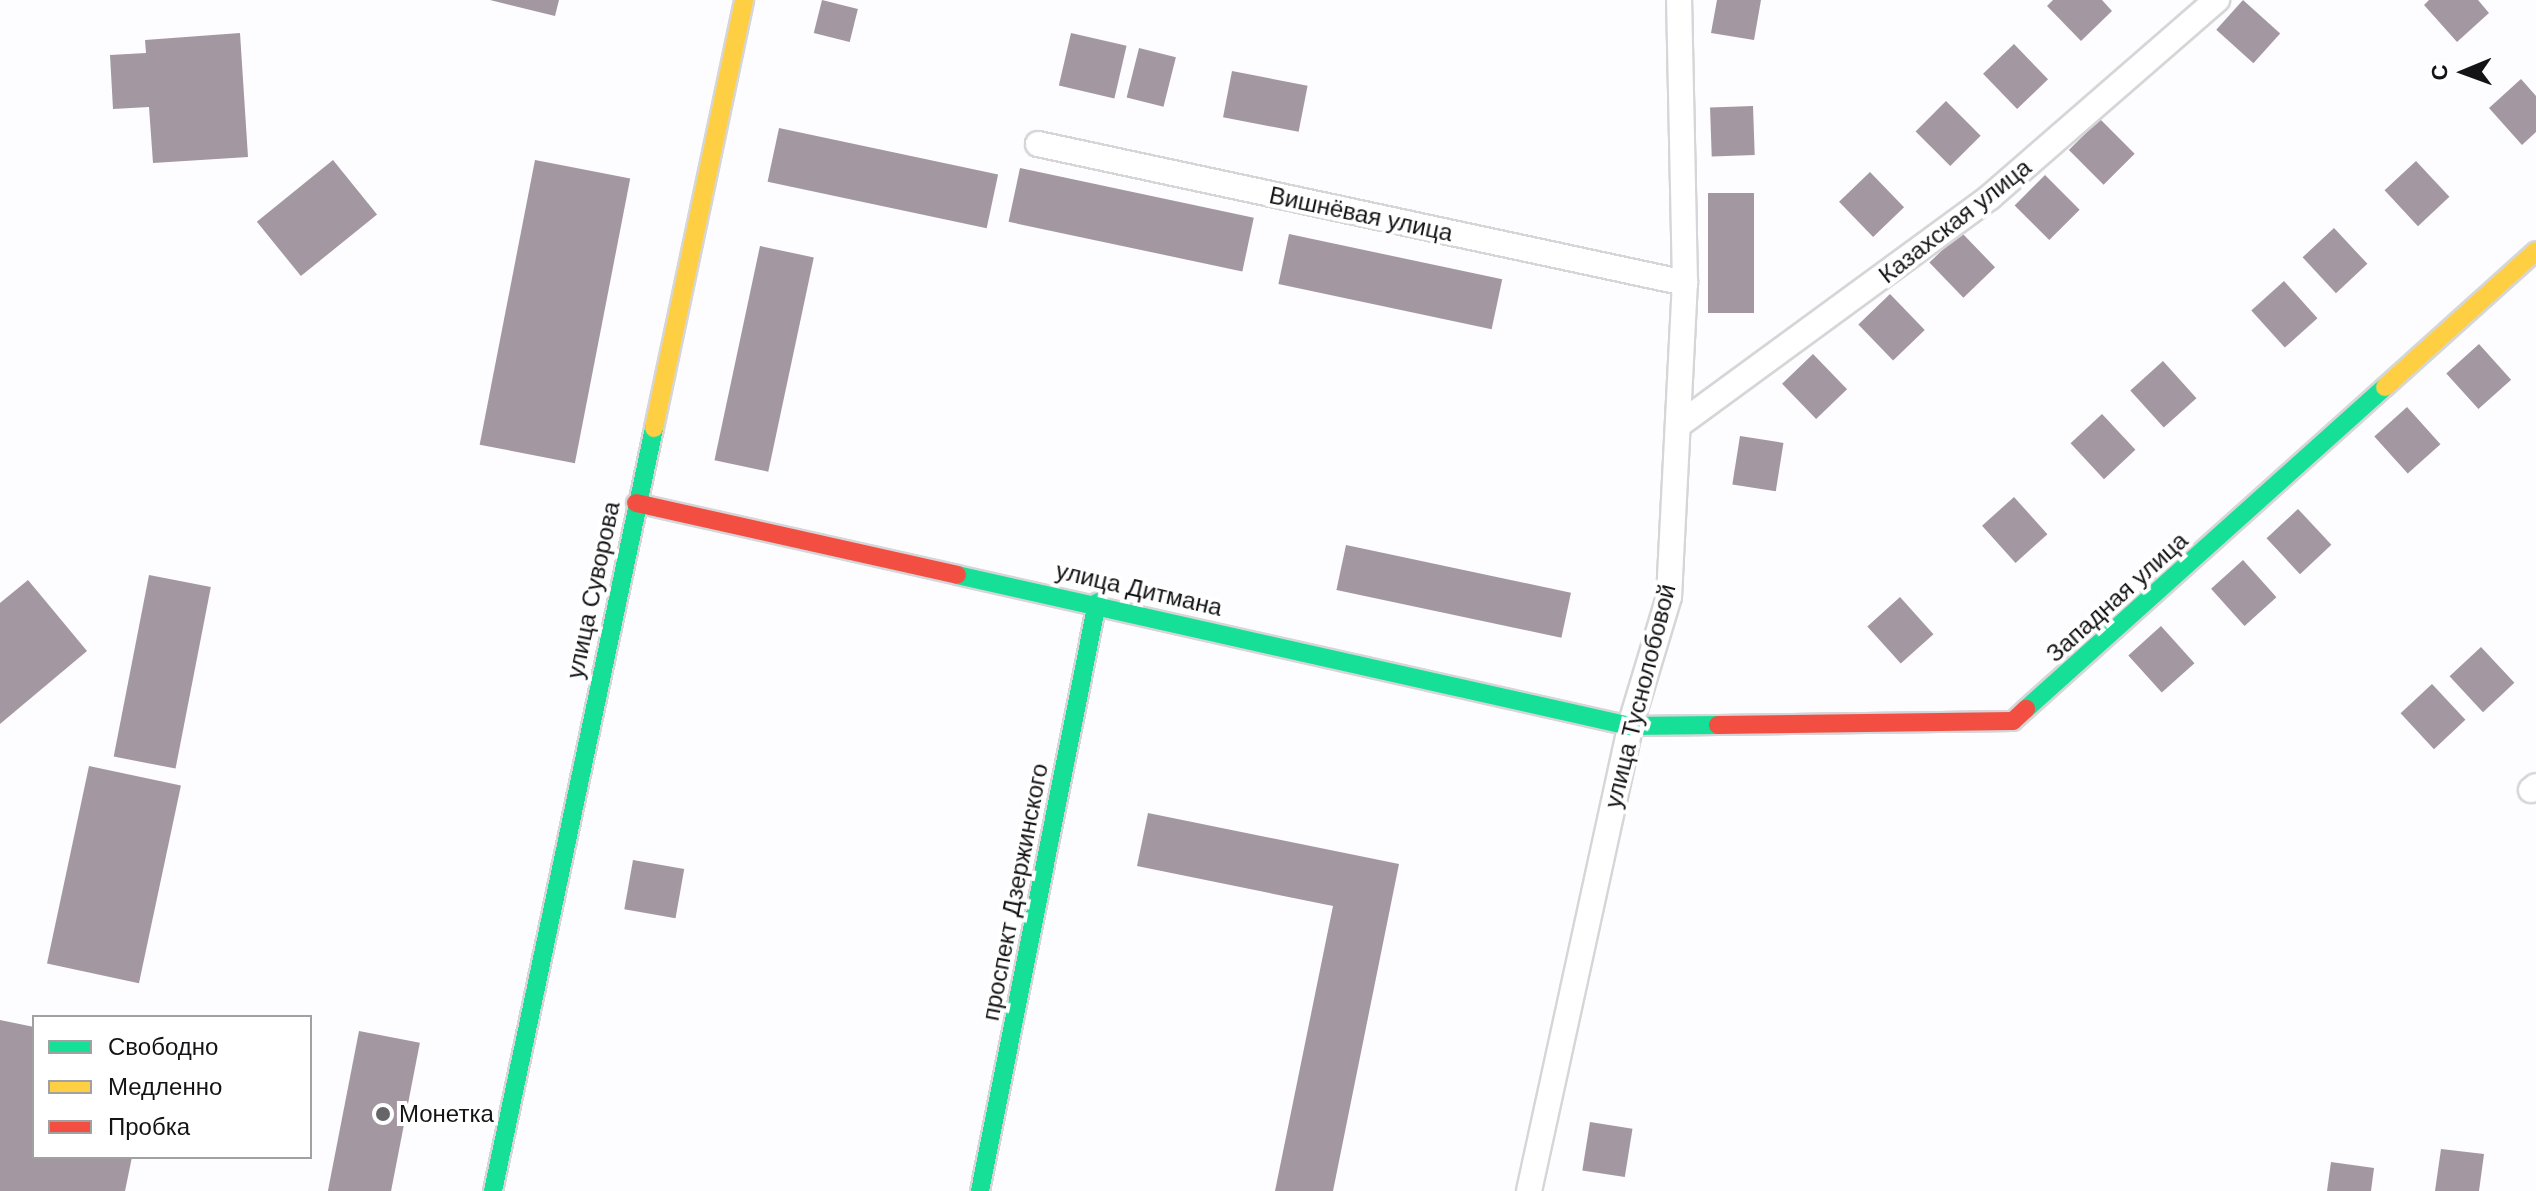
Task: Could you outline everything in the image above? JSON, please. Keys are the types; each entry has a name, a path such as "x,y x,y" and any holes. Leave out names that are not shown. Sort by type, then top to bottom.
{"street":[{"name":"улица Суворова","path":"493,1191 744,0"},
{"name":"улица Туснолобовой","path":"1529,1191 1630,726 1669,597 1685,283 1679,0"},
{"name":"Казахская улица","path":"1680,424 1990,197 2217,0"},
{"name":"Вишнёвая улица","path":"1038,144 1685,283"},
{"name":"Западная улица","path":"1630,726 2013,721 2536,251"},
{"name":"улица Дитмана","path":"636,503 1097,603 1630,726"},
{"name":"проспект Дзержинского","path":"980,1191 1097,603"}],"building":[{"path":"490,0 559,0 555,16"},
{"path":"822,0 858,9 850,42 814,33"},
{"path":"1717,0 1761,0 1754,40 1711,33"},
{"path":"2053,0 2102,0 2112,11 2081,41 2047,6"},
{"path":"2243,0 2280,33 2253,63 2216,30"},
{"path":"2429,0 2478,0 2489,13 2457,42 2424,5"},
{"path":"240,33 248,157 153,163 149,107 113,109 110,55 146,53 145,40"},
{"path":"1071,33 1127,46 1114,98 1059,86"},
{"path":"2014,44 2048,79 2017,109 1983,74"},
{"path":"1139,48 1176,57 1164,107 1127,97"},
{"path":"1232,71 1308,86 1299,132 1223,117"},
{"path":"2521,79 2536,96 2536,132 2522,145 2489,108"},
{"path":"1946,101 1981,136 1950,166 1916,131"},
{"path":"1753,106 1755,155 1712,156 1710,108"},
{"path":"2100,119 2135,154 2104,185 2069,150"},
{"path":"779,128 998,175 987,228 768,182"},
{"path":"333,160 377,214 301,276 257,222"},
{"path":"535,160 630,179 575,463 480,445"},
{"path":"2416,161 2449,197 2418,226 2385,190"},
{"path":"1020,168 1254,218 1242,271 1009,222"},
{"path":"1870,172 1904,207 1873,237 1839,202"},
{"path":"2045,175 2080,210 2049,240 2015,205"},
{"path":"1708,193 1754,193 1754,313 1708,313"},
{"path":"2334,228 2367,264 2336,293 2303,257"},
{"path":"1961,232 1995,267 1963,298 1929,263"},
{"path":"1289,234 1502,279 1492,329 1278,284"},
{"path":"760,246 814,257 768,472 714,460"},
{"path":"2284,281 2317,318 2285,348 2251,310"},
{"path":"1890,294 1925,330 1893,361 1858,325"},
{"path":"2479,344 2511,380 2478,409 2446,373"},
{"path":"1813,354 1847,389 1816,419 1782,384"},
{"path":"2163,361 2196,398 2164,428 2130,390"},
{"path":"2407,407 2440,444 2408,474 2374,436"},
{"path":"2102,414 2135,450 2104,479 2071,443"},
{"path":"1740,436 1783,443 1776,491 1732,484"},
{"path":"2014,497 2047,534 2016,563 1982,526"},
{"path":"2298,509 2331,545 2300,574 2267,538"},
{"path":"1346,545 1571,593 1561,638 1336,590"},
{"path":"2243,560 2276,597 2245,626 2211,589"},
{"path":"149,575 211,587 176,769 114,757"},
{"path":"28,580 87,651 0,724 0,603"},
{"path":"1900,597 1933,634 1901,664 1867,626"},
{"path":"2161,626 2194,663 2162,693 2128,655"},
{"path":"2481,647 2514,683 2483,712 2450,676"},
{"path":"2432,684 2465,720 2434,749 2401,713"},
{"path":"89,766 181,786 139,983 47,964"},
{"path":"1148,813 1399,864 1333,1191 1275,1191 1333,906 1137,866"},
{"path":"633,860 684,869 676,918 624,909"},
{"path":"0,1020 32,1027 32,1159 132,1159 125,1191 0,1191"},
{"path":"359,1031 420,1043 391,1191 328,1191"},
{"path":"1590,1122 1632,1129 1625,1177 1582,1170"},
{"path":"2441,1149 2484,1154 2479,1191 2435,1191"},
{"path":"2331,1162 2374,1168 2371,1191 2327,1191"}],"traffic: fast":[{"path":"2026,709 2385,387"},
{"path":"493,1191 654,428"},
{"path":"957,575 1630,726 1718,725"},
{"path":"980,1191 1097,603"}],"traffic: slow":[{"path":"654,428 744,0"},
{"path":"2385,387 2536,251"}],"traffic: jam":[{"path":"636,503 957,575"},
{"path":"1718,725 2013,721 2026,709"}],"place":[{"name":"Монетка","path":"383,1114"}]}
